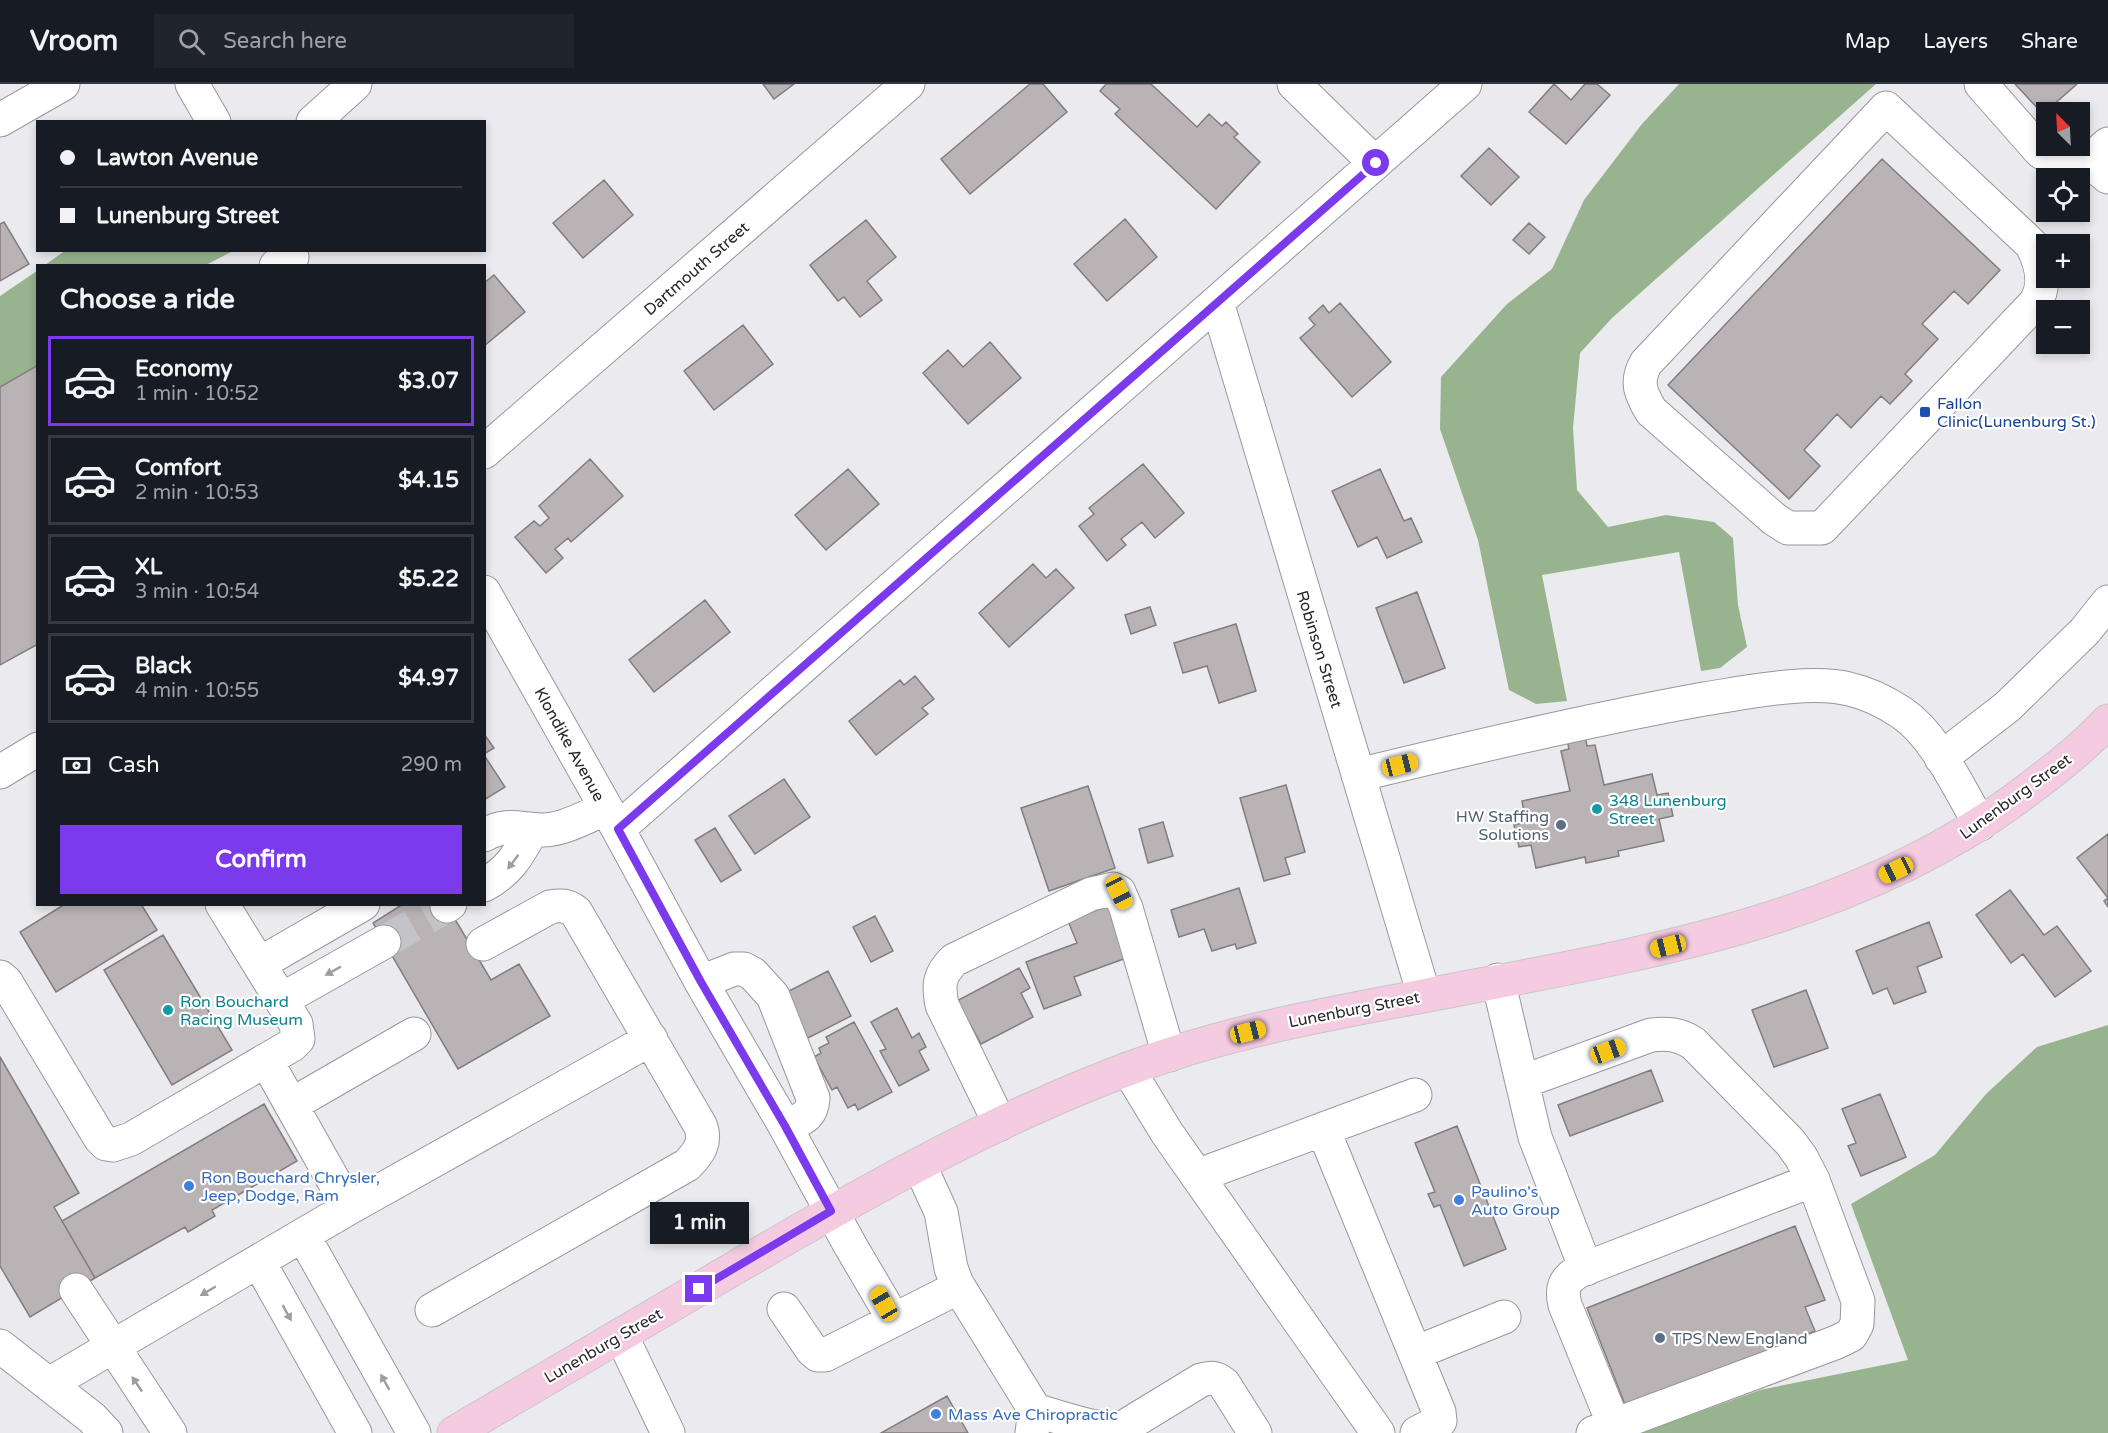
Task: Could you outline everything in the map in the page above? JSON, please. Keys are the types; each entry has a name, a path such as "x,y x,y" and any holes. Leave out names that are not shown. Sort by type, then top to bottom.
{"main road":[{"name":"Lunenburg Street","path":"466,1430 831,1211 1051,1100 1169,1055 1269,1026 1636,953 1727,931 1829,898 1880,878 1980,824 2043,779 2108,721"}],"street":[{"path":"0,120 63,84"},
{"path":"192,84 213,120"},
{"path":"315,120 355,84"},
{"name":"Dartmouth Street","path":"486,450 908,84"},
{"path":"1294,84 1376,163"},
{"path":"486,834 503,826 532,830 556,829 612,819 1217,302 1465,84"},
{"path":"1981,84 2040,151 2049,158 2062,162 2100,162"},
{"path":"1886,108 2031,244 2038,258 2042,293 1822,528 1788,528 1774,519 1651,411 1644,399 1639,375 1646,363 1886,108"},
{"name":"Robinson Street","path":"1217,302 1424,995"},
{"name":"Klondike Avenue","path":"486,596 701,982 894,1320"},
{"path":"1941,758 2007,707 2085,631 2108,603"},
{"path":"1358,775 1583,722 1754,690 1811,686 1848,688 1877,699 1902,713 1918,726 1941,758 1980,824"},
{"path":"0,772 36,750"},
{"path":"486,884 512,865 532,830"},
{"path":"1000,1124 942,1005 939,991 944,970 954,960 1091,894 1113,889 1119,892 1126,908 1169,1055"},
{"path":"432,1310 687,1165 702,1145 704,1134 584,923 570,907 560,905 550,907 483,944"},
{"path":"0,977 6,982 100,1138 106,1144 113,1145 131,1139 292,1046 298,1039 296,1024 223,906"},
{"path":"259,964 360,906"},
{"path":"281,1000 384,942"},
{"path":"701,982 734,969 744,969 753,974 772,996 813,1098 813,1109 808,1116 785,1126"},
{"path":"1498,980 1535,1137 1586,1269"},
{"path":"1522,1082 1651,1035 1664,1033 1682,1036 1693,1043 1790,1142 1801,1157 1813,1180 1858,1301 1857,1324 1851,1335 1603,1429 1562,1294 1563,1285 1570,1276 1813,1180"},
{"path":"291,1105 414,1034"},
{"path":"49,1384 349,1208 651,1039"},
{"path":"266,1060 349,1208"},
{"path":"1128,1069 1167,1133 1378,1433"},
{"path":"1197,1176 1415,1095"},
{"path":"1323,1129 1439,1412 1440,1421 1417,1433"},
{"path":"920,1166 941,1212 951,1268 959,1287 1033,1422 1116,1430 1201,1380 1211,1377 1224,1384 1255,1433"},
{"path":"303,1235 414,1433"},
{"path":"259,1262 355,1433"},
{"path":"784,1309 812,1350 818,1355 825,1355 959,1287"},
{"path":"76,1290 170,1433"},
{"path":"1415,1353 1504,1317"},
{"path":"621,1335 668,1433"},
{"path":"0,1346 92,1418 106,1433"}],"green space":[{"path":"1679,84 1876,84 1612,318 1580,353 1573,428 1577,490 1608,527 1666,515 1714,522 1733,538 1738,605 1747,647 1720,668 1701,671 1679,552 1542,575 1567,701 1536,704 1509,690 1478,540 1440,429 1441,377 1507,304 1552,269 1584,200 1642,124"},
{"path":"63,252 231,252 208,264 46,264"},
{"path":"36,272 36,366 0,387 0,296"},
{"path":"2108,1025 2108,1433 1641,1433 1760,1390 1908,1360 1851,1204 1935,1155 1986,1094 2037,1047"}],"building":[{"path":"763,84 794,84 774,99"},
{"path":"1030,84 1043,84 1067,112 970,194 941,159"},
{"path":"1106,84 1151,84 1197,127 1209,114 1222,126 1226,122 1238,134 1234,137 1260,162 1216,209 1115,114 1120,109 1100,91"},
{"path":"1554,84 1571,100 1585,84 1597,84 1610,95 1566,144 1529,112"},
{"path":"2015,84 2077,84 2057,102 2036,102 2036,106"},
{"path":"1489,148 1519,177 1491,205 1461,176"},
{"path":"1882,159 2000,270 1968,304 1954,291 1922,324 1938,339 1905,374 1912,381 1890,404 1881,396 1851,428 1837,414 1804,450 1820,466 1789,499 1668,385"},
{"path":"604,180 633,215 583,258 553,223"},
{"path":"1125,219 1157,257 1107,301 1074,264"},
{"path":"866,220 896,257 867,281 882,300 860,317 844,297 838,301 810,265"},
{"path":"4,222 29,264 0,281 0,224"},
{"path":"1529,223 1545,237 1529,254 1513,240"},
{"path":"494,275 525,312 486,344 486,281"},
{"path":"1340,303 1391,362 1352,397 1300,338 1315,325 1309,318 1323,305 1329,313"},
{"path":"743,325 773,364 714,410 684,371"},
{"path":"990,342 1021,378 968,424 923,373 948,350 963,367"},
{"path":"36,366 36,645 0,665 0,387"},
{"path":"590,459 623,496 571,542 568,538 555,549 563,558 546,573 515,537 534,521 540,526 549,518 539,506"},
{"path":"1143,464 1184,513 1155,538 1142,522 1121,539 1126,545 1107,561 1079,526 1094,514 1089,508"},
{"path":"848,469 879,504 826,550 795,515"},
{"path":"1380,469 1404,521 1411,518 1422,542 1387,558 1377,537 1358,547 1332,491"},
{"path":"1033,564 1046,578 1056,569 1074,588 1009,647 979,613"},
{"path":"1417,592 1445,668 1404,683 1376,608"},
{"path":"705,600 730,632 654,692 629,660"},
{"path":"1150,607 1156,625 1131,634 1125,615"},
{"path":"1236,624 1256,691 1219,703 1207,666 1183,673 1174,643"},
{"path":"915,676 934,699 922,708 928,714 876,755 849,721 900,680 904,685"},
{"name":"348 Lunenburg Street","path":"1585,735 1587,746 1595,745 1604,785 1652,774 1657,795 1668,793 1673,816 1659,819 1664,841 1618,851 1619,856 1586,863 1585,857 1536,868 1531,845 1519,847 1514,825 1526,822 1522,801 1570,791 1561,751 1569,749 1567,739"},
{"path":"486,737 494,748 486,753"},
{"path":"486,758 505,787 486,799"},
{"path":"784,779 810,817 755,854 729,816"},
{"path":"1286,785 1305,852 1285,858 1290,874 1264,881 1240,798"},
{"path":"1088,786 1115,868 1049,891 1021,808"},
{"path":"1163,822 1173,856 1148,863 1139,829"},
{"path":"715,828 741,870 721,882 695,840"},
{"path":"2108,834 2108,898 2077,858"},
{"path":"1239,888 1256,943 1237,949 1235,944 1212,951 1204,929 1179,937 1171,910"},
{"path":"2010,890 2044,935 2057,926 2091,971 2055,997 2023,954 2011,963 1976,915"},
{"path":"1110,905 1129,957 1074,977 1081,995 1044,1009 1026,962 1077,943 1068,921"},
{"path":"62,906 142,906 157,930 56,992 20,932"},
{"path":"400,906 447,906 491,980 519,964 550,1016 458,1069 373,923"},
{"path":"875,916 893,951 871,962 853,927"},
{"path":"1929,922 1942,957 1917,967 1926,992 1894,1004 1887,988 1873,994 1856,951"},
{"name":"Ron Bouchard Racing Museum","path":"163,935 232,1050 172,1085 104,970"},
{"path":"1019,968 1030,988 1021,993 1033,1017 981,1044 969,1022 963,1025 951,1004"},
{"path":"828,971 851,1016 806,1039 783,994"},
{"path":"1806,990 1828,1048 1774,1067 1752,1010"},
{"path":"897,1008 912,1038 919,1033 926,1047 919,1051 929,1070 899,1086 880,1051 886,1049 871,1022"},
{"path":"854,1022 892,1092 858,1110 855,1104 848,1108 837,1087 832,1090 814,1057 821,1053 819,1048 829,1043 826,1037"},
{"path":"0,1057 79,1193 54,1207 95,1278 30,1317 0,1266"},
{"path":"1651,1070 1663,1101 1570,1136 1558,1105"},
{"path":"1880,1094 1906,1157 1861,1176 1848,1146 1856,1143 1842,1109"},
{"name":"Ron Bouchard Chrysler, Jeep, Dodge, Ram","path":"264,1104 297,1161 212,1210 215,1216 188,1232 185,1227 95,1278 62,1221"},
{"name":"Paulino's Auto Group","path":"1457,1126 1506,1249 1464,1266 1440,1205 1434,1207 1428,1194 1435,1192 1415,1143"},
{"path":"1795,1226 1825,1300 1805,1307 1815,1331 1626,1407 1587,1308"},
{"name":"Mass Ave Chiropractic","path":"947,1396 968,1433 881,1433"}],"tunnel":[{"path":"384,942 447,906"}],"place":[{"name":"Fallon Clinic(Lunenburg St.)","path":"1925,412"},
{"name":"348 Lunenburg Street","path":"1597,809"},
{"name":"HW Staffing Solutions","path":"1561,825"},
{"name":"Ron Bouchard Racing Museum","path":"168,1010"},
{"name":"Ron Bouchard Chrysler, Jeep, Dodge, Ram","path":"189,1186"},
{"name":"Paulino's Auto Group","path":"1459,1200"},
{"name":"TPS New England","path":"1660,1338"},
{"name":"Mass Ave Chiropractic","path":"936,1414"}],"route":[{"path":"699,1289 831,1211 785,1126 701,982 618,829 1376,163"}]}
